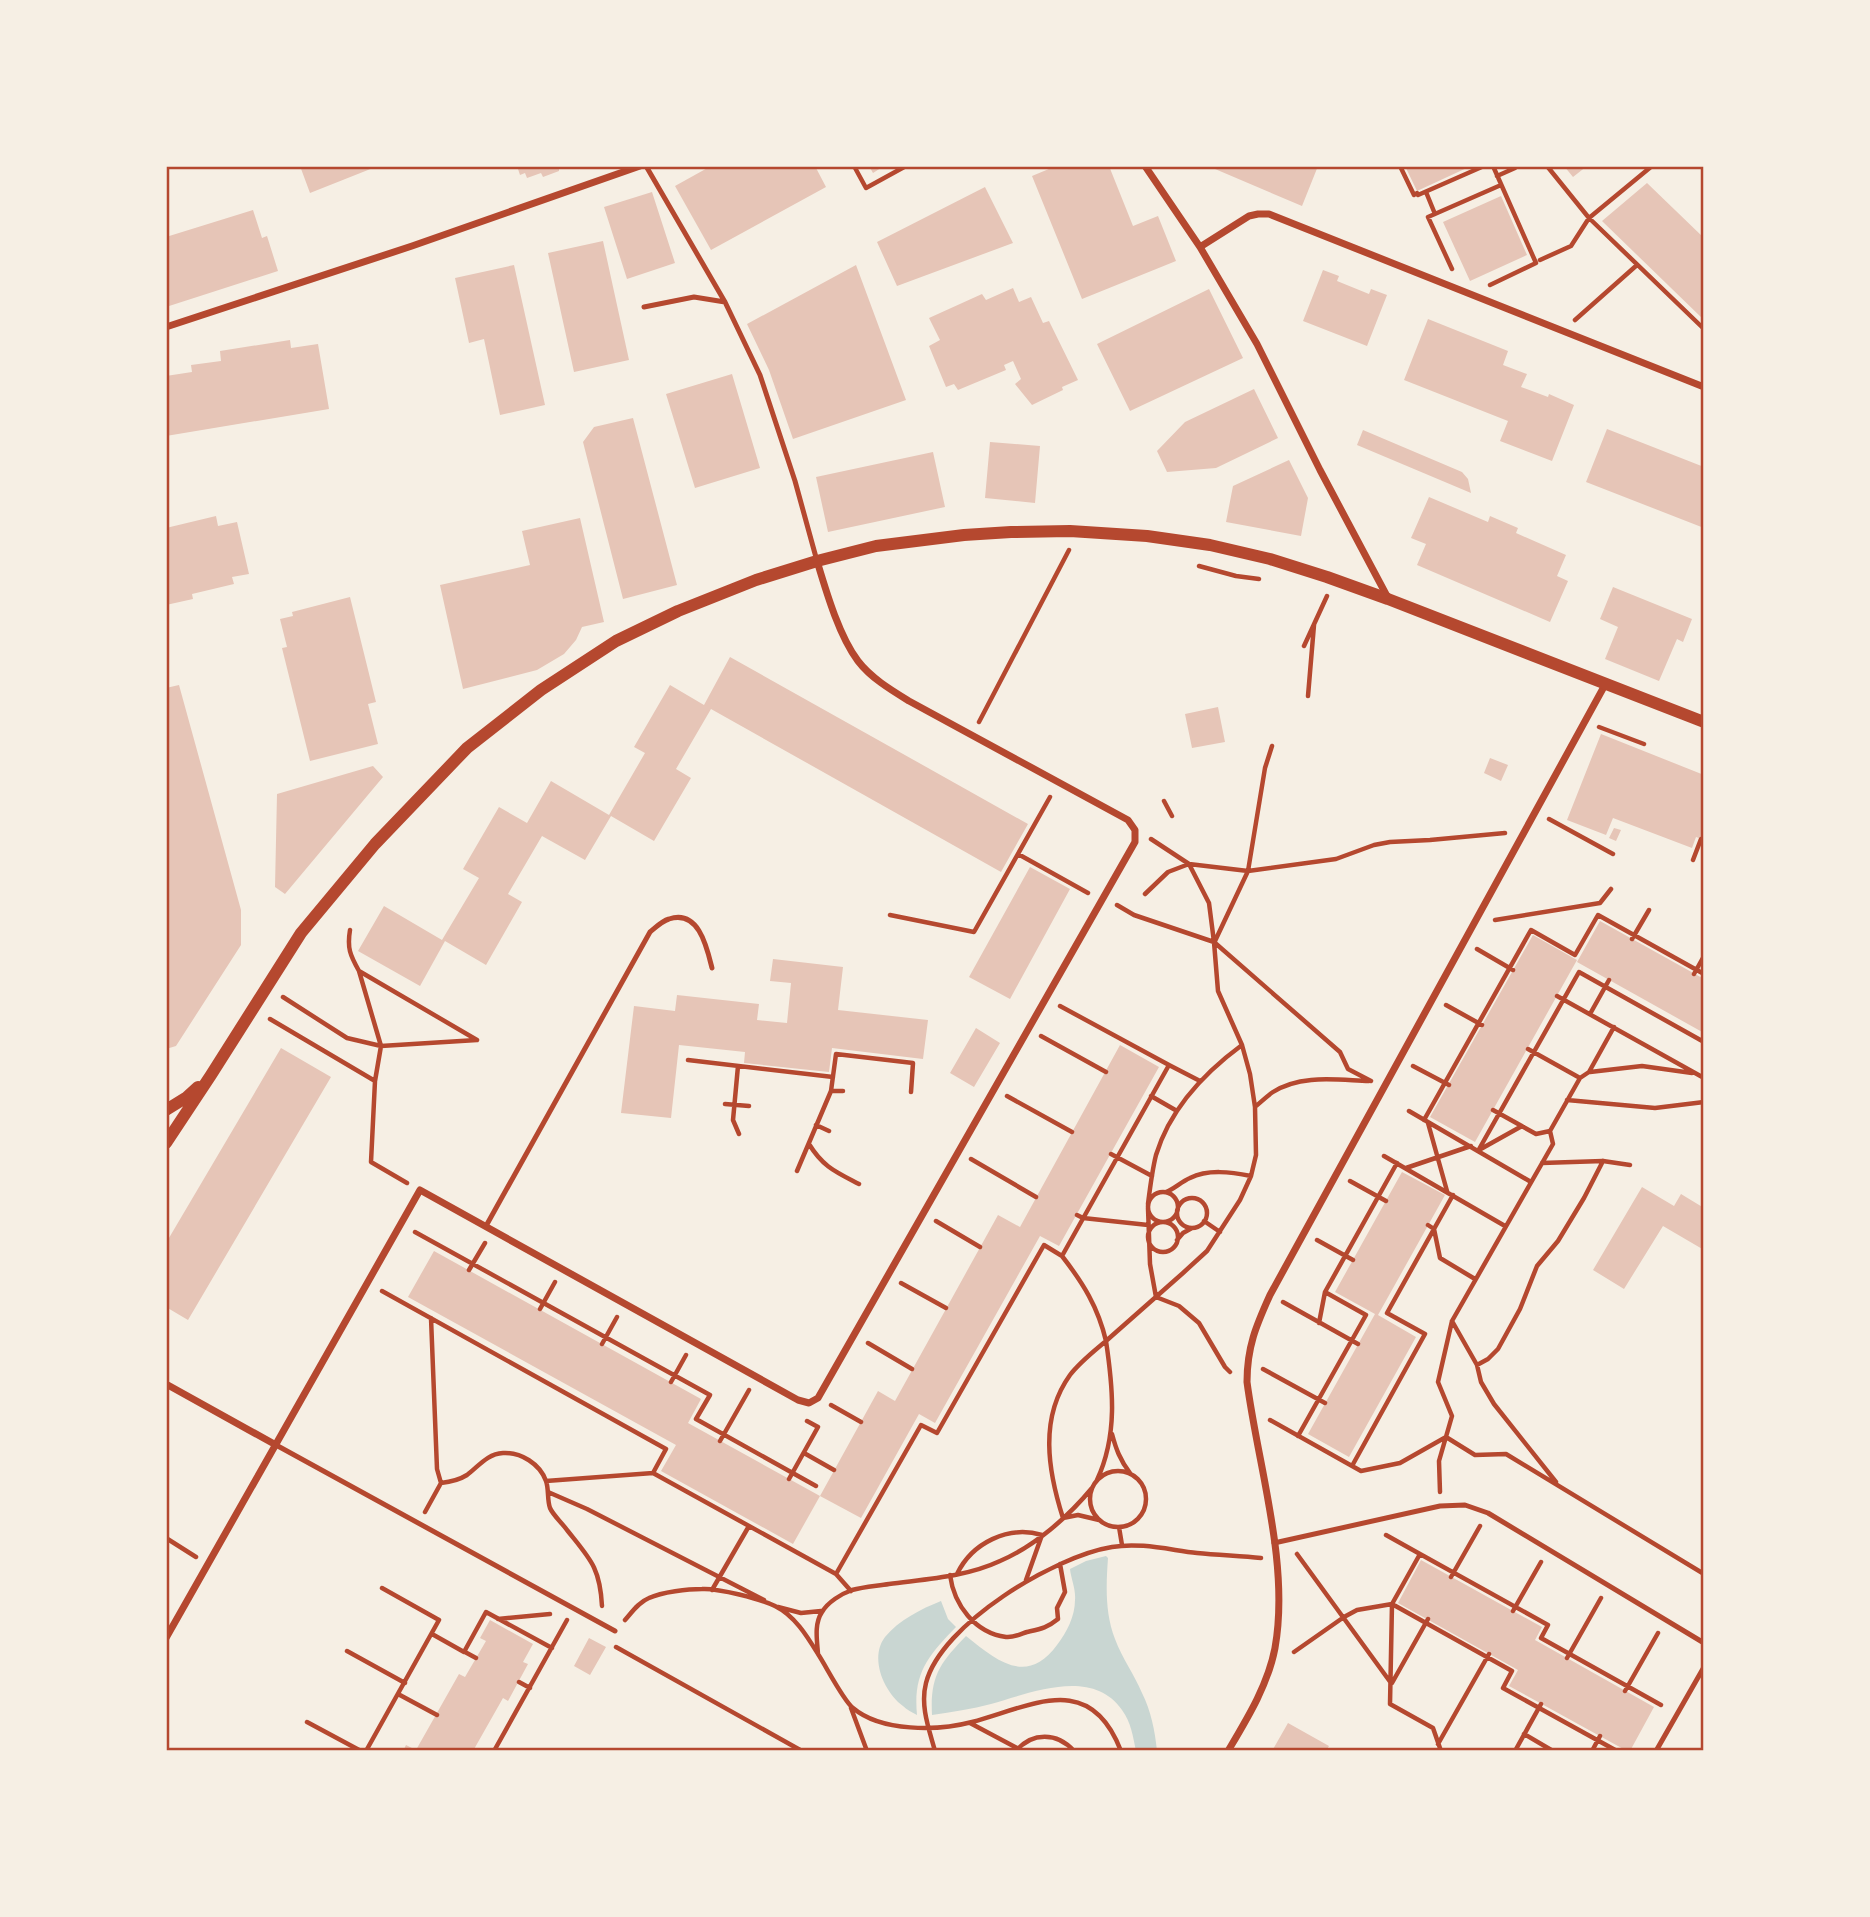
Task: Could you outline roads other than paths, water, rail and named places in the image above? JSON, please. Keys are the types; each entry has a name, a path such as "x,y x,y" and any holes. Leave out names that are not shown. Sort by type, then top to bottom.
{"street":[{"path":"166,327 412,246 639,166"},
{"path":"1145,166 1200,247 1257,344 1388,599"},
{"path":"1200,247 1249,216 1269,214 1704,387"},
{"path":"166,1143 301,933 375,844 467,748 541,690 616,641 678,611 756,580 817,561 876,546 964,535 1070,531 1134,535 1210,545 1270,559 1388,599 1704,722"},
{"path":"166,1638 420,1190 798,1400 809,1403 818,1398 1135,842 1135,831 1128,820 972,736 881,683 859,662 846,642 817,561"},
{"path":"1228,1751 1252,1709 1265,1679 1274,1650 1277,1623 1278,1590 1274,1543 1247,1382 1247,1360 1253,1336 1270,1295 1605,683"},
{"path":"166,1110 187,1097 211,1075"},
{"path":"166,1133 180,1123"},
{"path":"166,1384 276,1445"}],"lane":[{"path":"646,166 725,302 760,375 795,481 817,561"},
{"path":"644,307 694,298 725,302"},
{"path":"489,1228 650,932 666,919 679,917 694,924 705,941 712,968"},
{"path":"276,1445 615,1631"},
{"path":"1274,1543 1440,1506 1465,1505 1488,1513 1704,1643"},
{"path":"1656,1751 1704,1667"}]}
